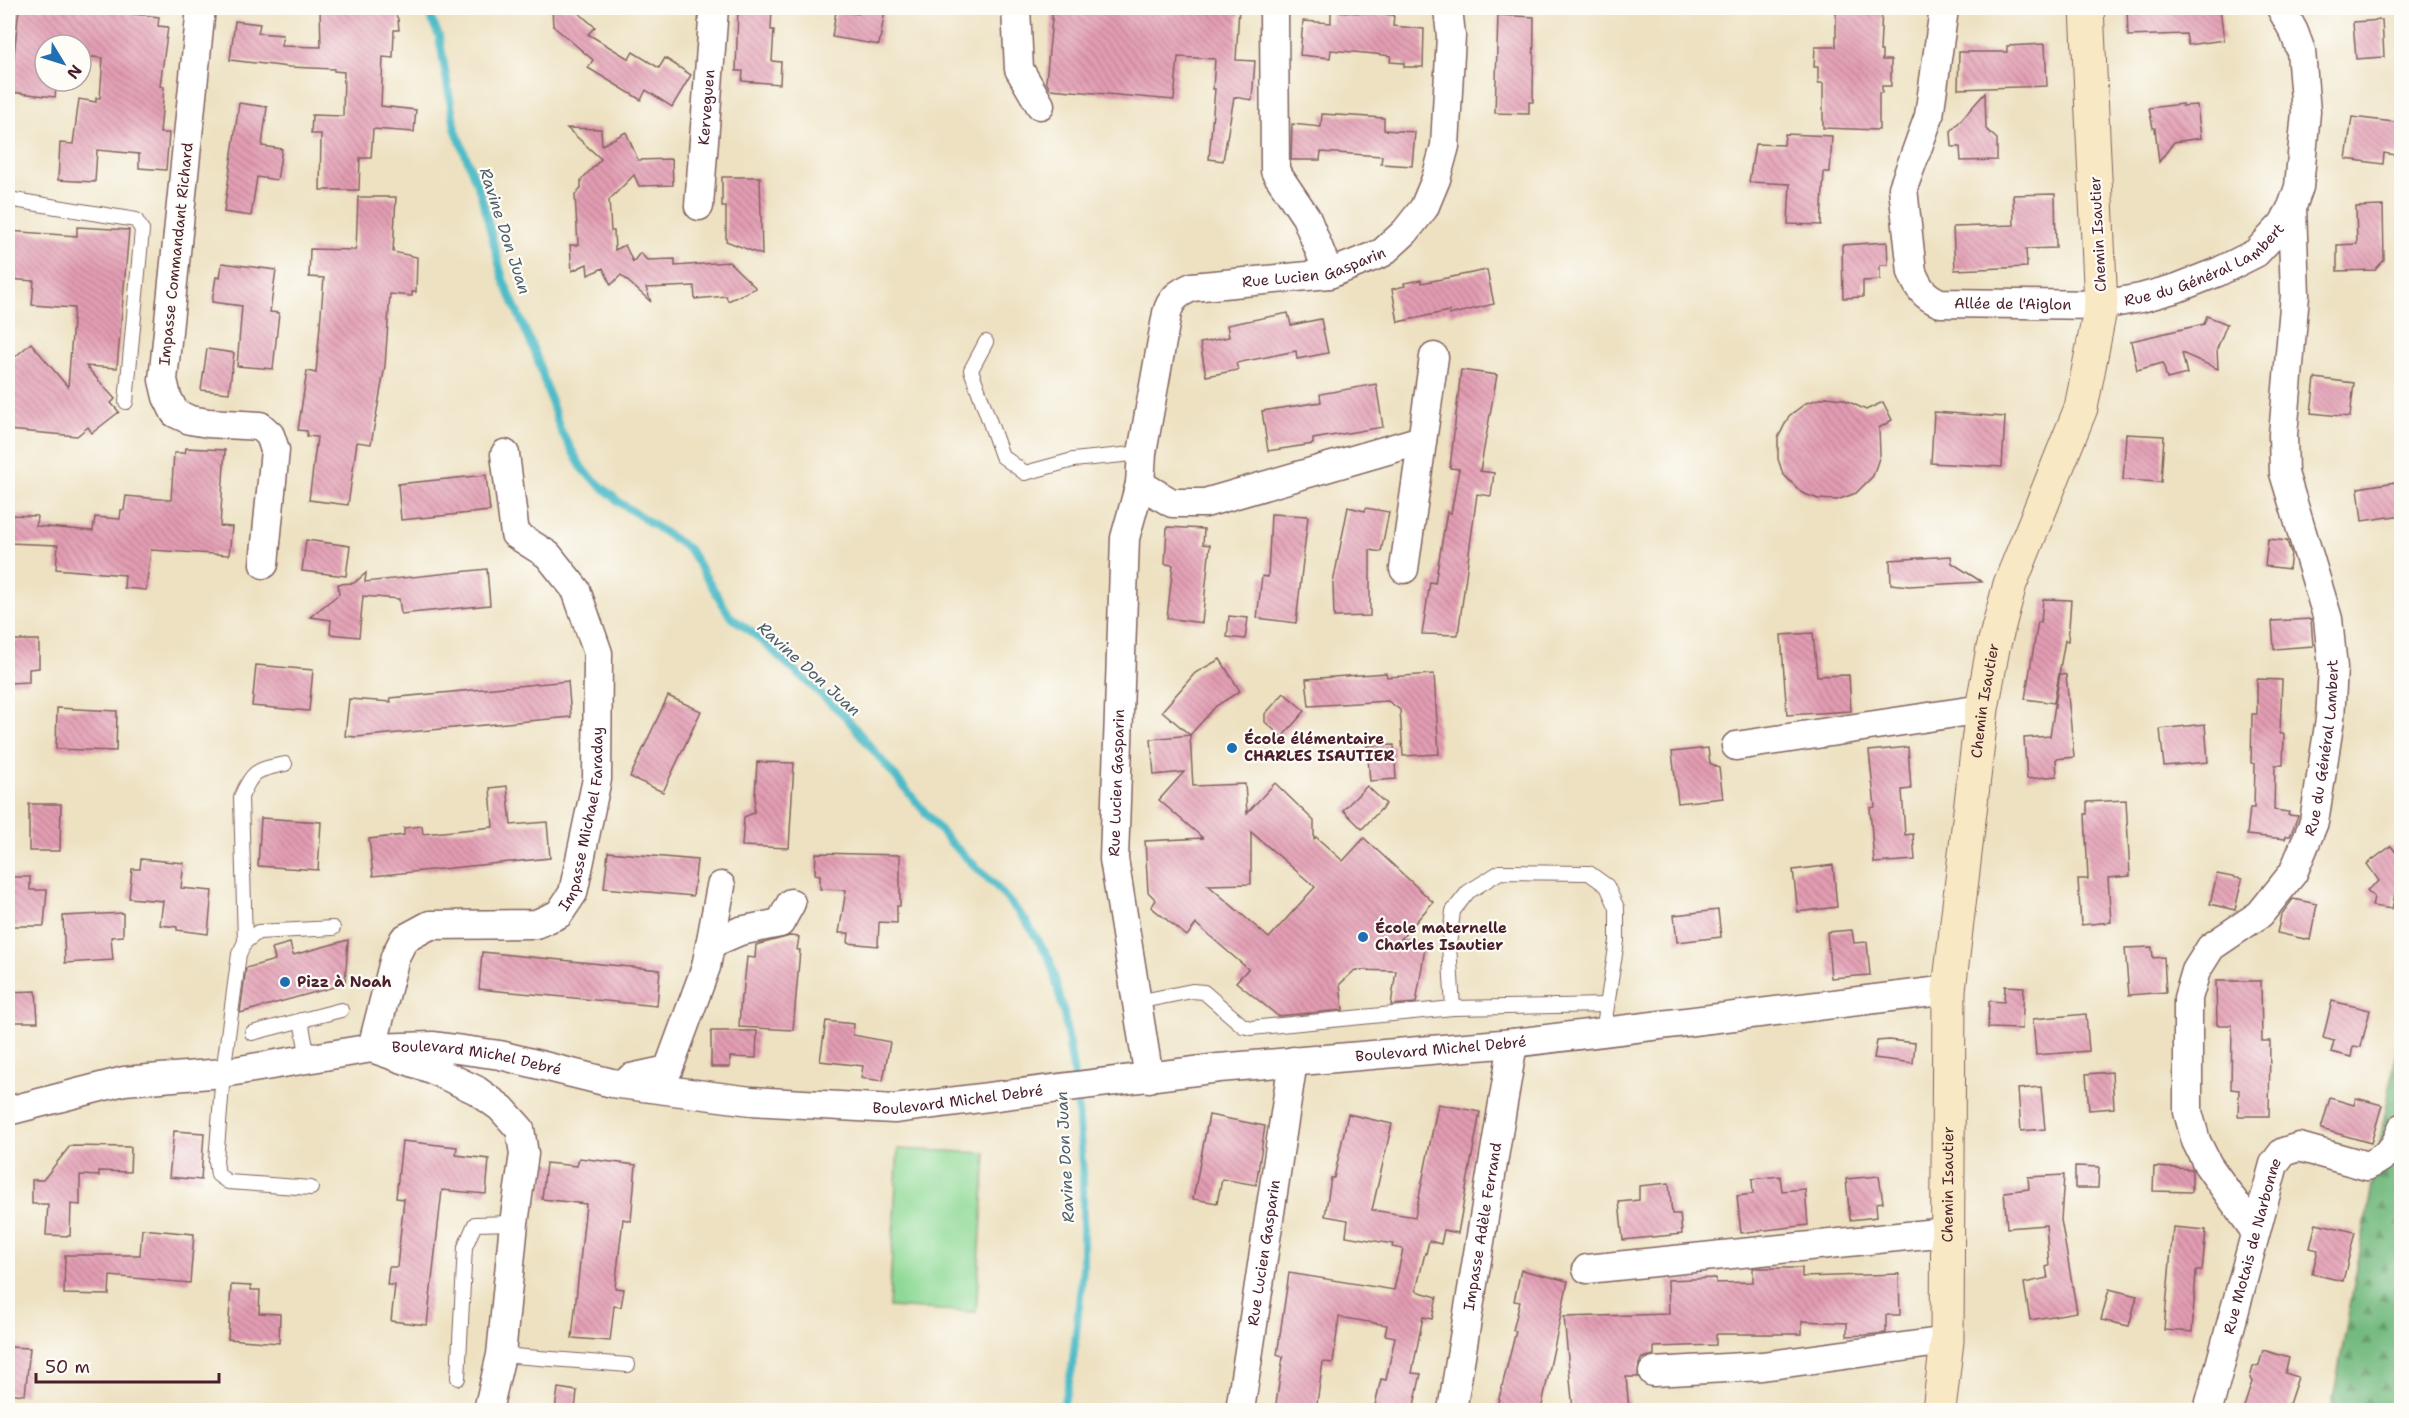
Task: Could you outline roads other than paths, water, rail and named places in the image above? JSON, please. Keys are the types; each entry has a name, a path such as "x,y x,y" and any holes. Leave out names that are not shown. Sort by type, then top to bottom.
{"main road":[{"name":"Chemin Isautier","path":"1939,1410 1947,1341 1949,990 1982,709 1993,648 2010,584 2081,408 2101,305 2087,8"}],"street":[{"name":"Impasse Commandant Richard","path":"201,8 164,380 167,397 175,413 190,420 208,423 260,426 270,435 275,450 264,564"},
{"name":"Kerveguen","path":"699,206 714,8"},
{"path":"1016,8 1018,69 1040,105"},
{"path":"1274,8 1275,171 1306,217 1329,274"},
{"name":"Rue Lucien Gasparin","path":"1149,1078 1114,859 1125,538 1140,484 1142,453 1167,313 1170,303 1179,293 1192,287 1329,274 1382,253 1405,232 1424,208 1436,179 1445,147 1451,36 1448,8"},
{"name":"Rue du Général Lambert","path":"2101,305 2141,298 2176,288 2218,272 2256,253 2271,239 2292,207 2299,187 2306,112 2305,73 2301,51 2294,32 2281,8"},
{"name":"Allée de l'Aiglon","path":"1942,16 1929,116 1903,188 1912,272 1917,284 1923,294 1940,303 2101,305"},
{"name":"Rue du Général Lambert","path":"2255,1231 2208,1165 2196,1141 2188,1112 2188,998 2196,971 2211,947 2260,914 2293,873 2314,822 2330,719 2333,668 2328,619 2284,472 2283,435 2295,295 2292,207"},
{"path":"1404,569 1434,357"},
{"path":"1140,484 1172,502 1205,503 1422,440"},
{"name":"Impasse Michael Faraday","path":"372,1048 395,957 404,939 430,925 536,924 559,914 573,893 597,779 598,653 576,590 548,555 515,534 505,454"},
{"path":"1736,746 1982,709"},
{"path":"612,1083 668,1070 706,967 721,886"},
{"path":"710,944 740,931 780,923 791,903"},
{"name":"Boulevard Michel Debré","path":"8,1111 124,1081 223,1073 372,1048 434,1046 500,1055 612,1083 751,1101 894,1109 1219,1068 1513,1043 1605,1018 1949,990"},
{"name":"Impasse Adèle Ferrand","path":"1452,1410 1513,1043"},
{"path":"372,1048 429,1068 476,1090 501,1108 520,1129 524,1154 514,1223 501,1355 488,1410"},
{"name":"Rue Lucien Gasparin","path":"1240,1410 1293,1061"},
{"name":"Rue Motais de Narbonne","path":"2208,1410 2274,1164 2283,1152 2299,1147 2367,1166 2388,1155 2402,1128"},
{"path":"1587,1269 1946,1232"},
{"path":"1653,1372 1762,1366 1947,1341"}],"lane":[{"path":"8,199 136,220 142,230 126,402"},
{"path":"986,342 971,370 1002,456 1025,473 1073,460 1142,453"},
{"path":"245,942 241,797 248,781 257,770 285,764"},
{"path":"1137,1002 1192,991 1204,992 1243,1026 1251,1028 1452,1008 1605,1018 1617,941 1617,908 1607,886 1588,873 1500,872 1468,892 1453,911 1449,945 1452,1008"},
{"path":"311,1188 228,1182 218,1175 216,1161 223,1073 239,954 245,942 258,932 333,928"},
{"path":"252,1033 341,1010"},
{"path":"301,1020 308,1059"},
{"path":"458,1378 465,1247 475,1224 514,1223"},
{"path":"501,1355 628,1365"}],"waterway":[{"name":"Ravine Don Juan","path":"426,8 439,36 455,128 481,195 503,279 536,355 560,429 583,470 619,502 689,549 730,616 754,634 845,716 949,841 994,884 1026,921 1050,960 1064,1013 1077,1095 1083,1175 1083,1268 1072,1369 1062,1410"}],"place":[{"name":"École élémentaire CHARLES ISAUTIER","path":"1232,748"},
{"name":"École maternelle Charles Isautier","path":"1363,937"},
{"name":"Pizz à Noah","path":"285,982"}]}
